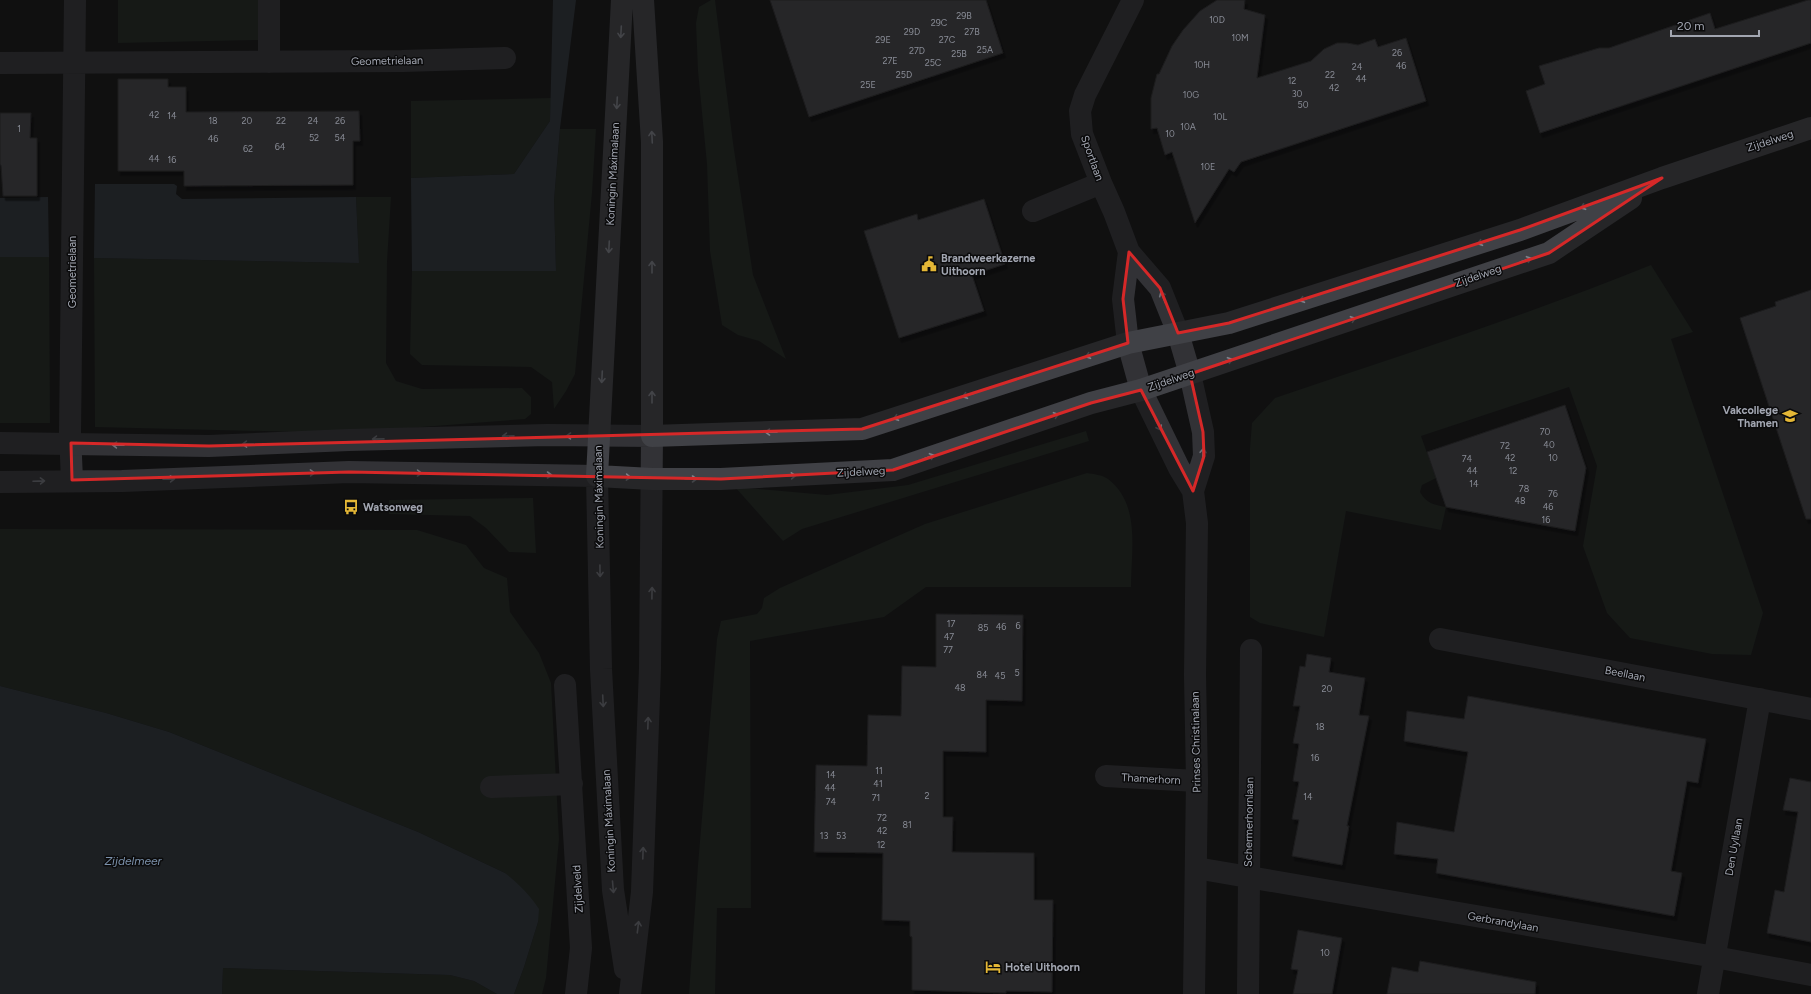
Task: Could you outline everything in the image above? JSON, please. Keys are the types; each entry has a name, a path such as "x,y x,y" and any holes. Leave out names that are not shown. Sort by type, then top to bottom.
{"main road":[{"name":"Koningin Máximalaan","path":"597,476 622,0"},
{"name":"Koningin Máximalaan","path":"643,0 652,142 652,436"},
{"name":"Zijdelweg","path":"652,436 862,429 1128,343 1229,323 1512,233 1662,178 1811,128"},
{"name":"Zijdelweg","path":"597,476 652,479 751,478 893,470 1091,403 1140,390 1190,374 1549,253 1662,178"}],"street":[{"name":"Geometrielaan","path":"72,480 71,443 75,0"},
{"path":"269,0 269,62"},
{"name":"Sportlaan","path":"1133,0 1085,95 1080,111 1082,134 1114,212 1128,252 1160,288 1178,333 1190,374"},
{"name":"Geometrielaan","path":"74,64 505,58"},
{"path":"0,63 74,64"},
{"path":"1033,211 1101,183"},
{"name":"Sportlaan","path":"1128,252 1124,299 1128,343 1140,390"},
{"name":"Prinses Christinalaan","path":"1190,374 1203,432 1204,456 1193,491"},
{"name":"Prinses Christinalaan","path":"1140,390 1179,468 1193,491 1197,523 1195,676 1197,781 1194,994"},
{"path":"0,443 71,443 120,446 209,446 373,439 546,435 652,436"},
{"name":"Koningin Máximalaan","path":"629,994 642,892 650,668 652,436"},
{"path":"0,482 122,480 349,472 597,476"},
{"name":"Koningin Máximalaan","path":"597,476 601,669 613,882 629,994"},
{"name":"Beellaan","path":"1440,639 1811,709"},
{"name":"Schermerhornlaan","path":"1248,994 1251,650"},
{"name":"Zijdelveld","path":"565,685 582,948 576,994"},
{"name":"Den Uyllaan","path":"1708,994 1760,699"},
{"name":"Thamerhorn","path":"1106,776 1197,781"},
{"path":"491,787 572,784"},
{"name":"Gerbrandylaan","path":"1196,868 1715,957 1811,975"}],"highlighted area":[{"path":"1662,178 1549,253 1190,374 1203,432 1204,456 1193,491 1141,390 1091,403 893,470 721,479 349,472 72,480 71,443 209,446 862,429 1128,343 1123,299 1129,252 1160,288 1178,333 1229,323 1520,230"}],"shaded area":[{"path":"118,0 259,0 258,40 118,43"},
{"path":"711,0 715,0 733,143 753,275 786,359 759,341 738,335 722,325 710,251 707,164 698,71 696,23 699,7"},
{"path":"551,98 550,121 514,174 411,178 411,101"},
{"path":"560,129 596,129 592,193 575,374 554,409 552,382 531,367 422,365 410,354 412,271 556,270 554,200"},
{"path":"356,197 391,197 387,262 386,363 396,381 422,389 522,388 531,397 531,414 525,419 343,433 95,427 94,258 359,263"},
{"path":"0,257 49,257 50,423 0,423"},
{"path":"1651,265 1693,332 1671,339 1763,613 1751,655 1712,654 1630,638 1607,613 1583,546 1597,466 1569,387 1421,436 1436,478 1422,485 1420,492 1425,499 1431,503 1446,507 1441,530 1346,511 1324,637 1260,623 1250,617 1250,448 1252,423 1275,398 1511,318"},
{"path":"1086,431 1089,441 802,529 783,541 735,487 827,495 908,485"},
{"path":"1087,473 1108,479 1118,489 1126,501 1132,529 1131,587 926,587 884,617 750,641 751,908 717,908 715,994 689,994 717,639 721,621 757,614 762,608 764,598 780,588 925,524"},
{"path":"533,498 536,553 509,552 486,528 470,516 389,514 389,500"},
{"path":"0,529 417,530 466,545 484,568 507,578 510,612 539,653 551,683 559,839 546,978 542,994 514,994 538,922 505,873 418,832 169,732 106,713 0,686"},
{"path":"223,968 450,975 474,981 497,994 222,994"}],"water":[{"path":"553,0 576,0 560,128 554,200 556,271 412,271 411,178 514,174 550,121"},
{"path":"95,184 174,184 177,186 176,194 182,199 356,197 359,263 94,258"},
{"path":"48,197 49,257 0,257 0,198"},
{"name":"Zijdelmeer","path":"0,686 106,713 169,732 418,832 505,873 524,890 539,909 538,922 514,994 497,994 474,981 450,975 223,968 222,994 0,994"}],"building":[{"path":"770,0 986,0 1003,53 809,117"},
{"path":"1217,0 1245,0 1244,9 1265,15 1257,78 1311,61 1324,49 1337,43 1358,45 1375,39 1378,47 1406,38 1426,101 1241,162 1234,172 1229,169 1195,223 1172,152 1165,155 1157,128 1151,129 1151,98 1157,74 1159,74 1172,46 1183,30 1200,11"},
{"path":"1811,0 1811,43 1540,133 1526,91 1545,84 1539,66 1599,48 1609,48 1710,13 1715,29"},
{"path":"118,79 168,79 168,87 186,87 186,112 359,111 360,141 353,141 353,185 184,186 184,171 118,171"},
{"path":"0,113 31,113 30,138 37,138 37,196 3,196 0,165"},
{"path":"984,199 1005,264 972,275 984,311 899,338 864,231 917,214 918,220"},
{"name":"Vakcollege Thamen","path":"1811,290 1811,519 1806,519 1740,318 1776,306 1775,302"},
{"path":"1565,405 1586,468 1575,531 1446,507 1427,452"},
{"path":"936,614 1023,615 1022,701 986,700 986,752 943,751 943,817 953,817 952,852 1034,853 1034,900 1053,900 1052,992 1006,991 1006,993 912,990 912,937 910,936 910,921 882,920 883,853 814,852 816,765 867,766 868,715 901,716 902,666 936,667"},
{"path":"1307,654 1331,658 1329,672 1365,678 1359,715 1369,716 1347,826 1349,826 1342,865 1292,856 1299,820 1292,819 1299,782 1293,781 1299,744 1293,743 1300,706 1293,706 1300,666 1305,667"},
{"path":"1468,696 1706,739 1698,783 1687,781 1671,871 1682,873 1674,916 1436,873 1438,859 1394,854 1397,822 1454,832 1468,752 1404,741 1407,711 1464,719"},
{"path":"1790,778 1811,782 1811,942 1767,933 1775,890 1784,892 1798,812 1783,810"},
{"path":"1298,930 1342,938 1332,994 1293,994 1298,970 1291,969"},
{"path":"1420,961 1536,982 1535,994 1387,994 1392,967 1418,972"}],"place":[{"name":"Brandweerkazerne Uithoorn","path":"929,264"},
{"name":"Vakcollege Thamen","path":"1790,416"},
{"name":"Watsonweg","path":"351,507"},
{"name":"Hotel Uithoorn","path":"993,967"}]}
